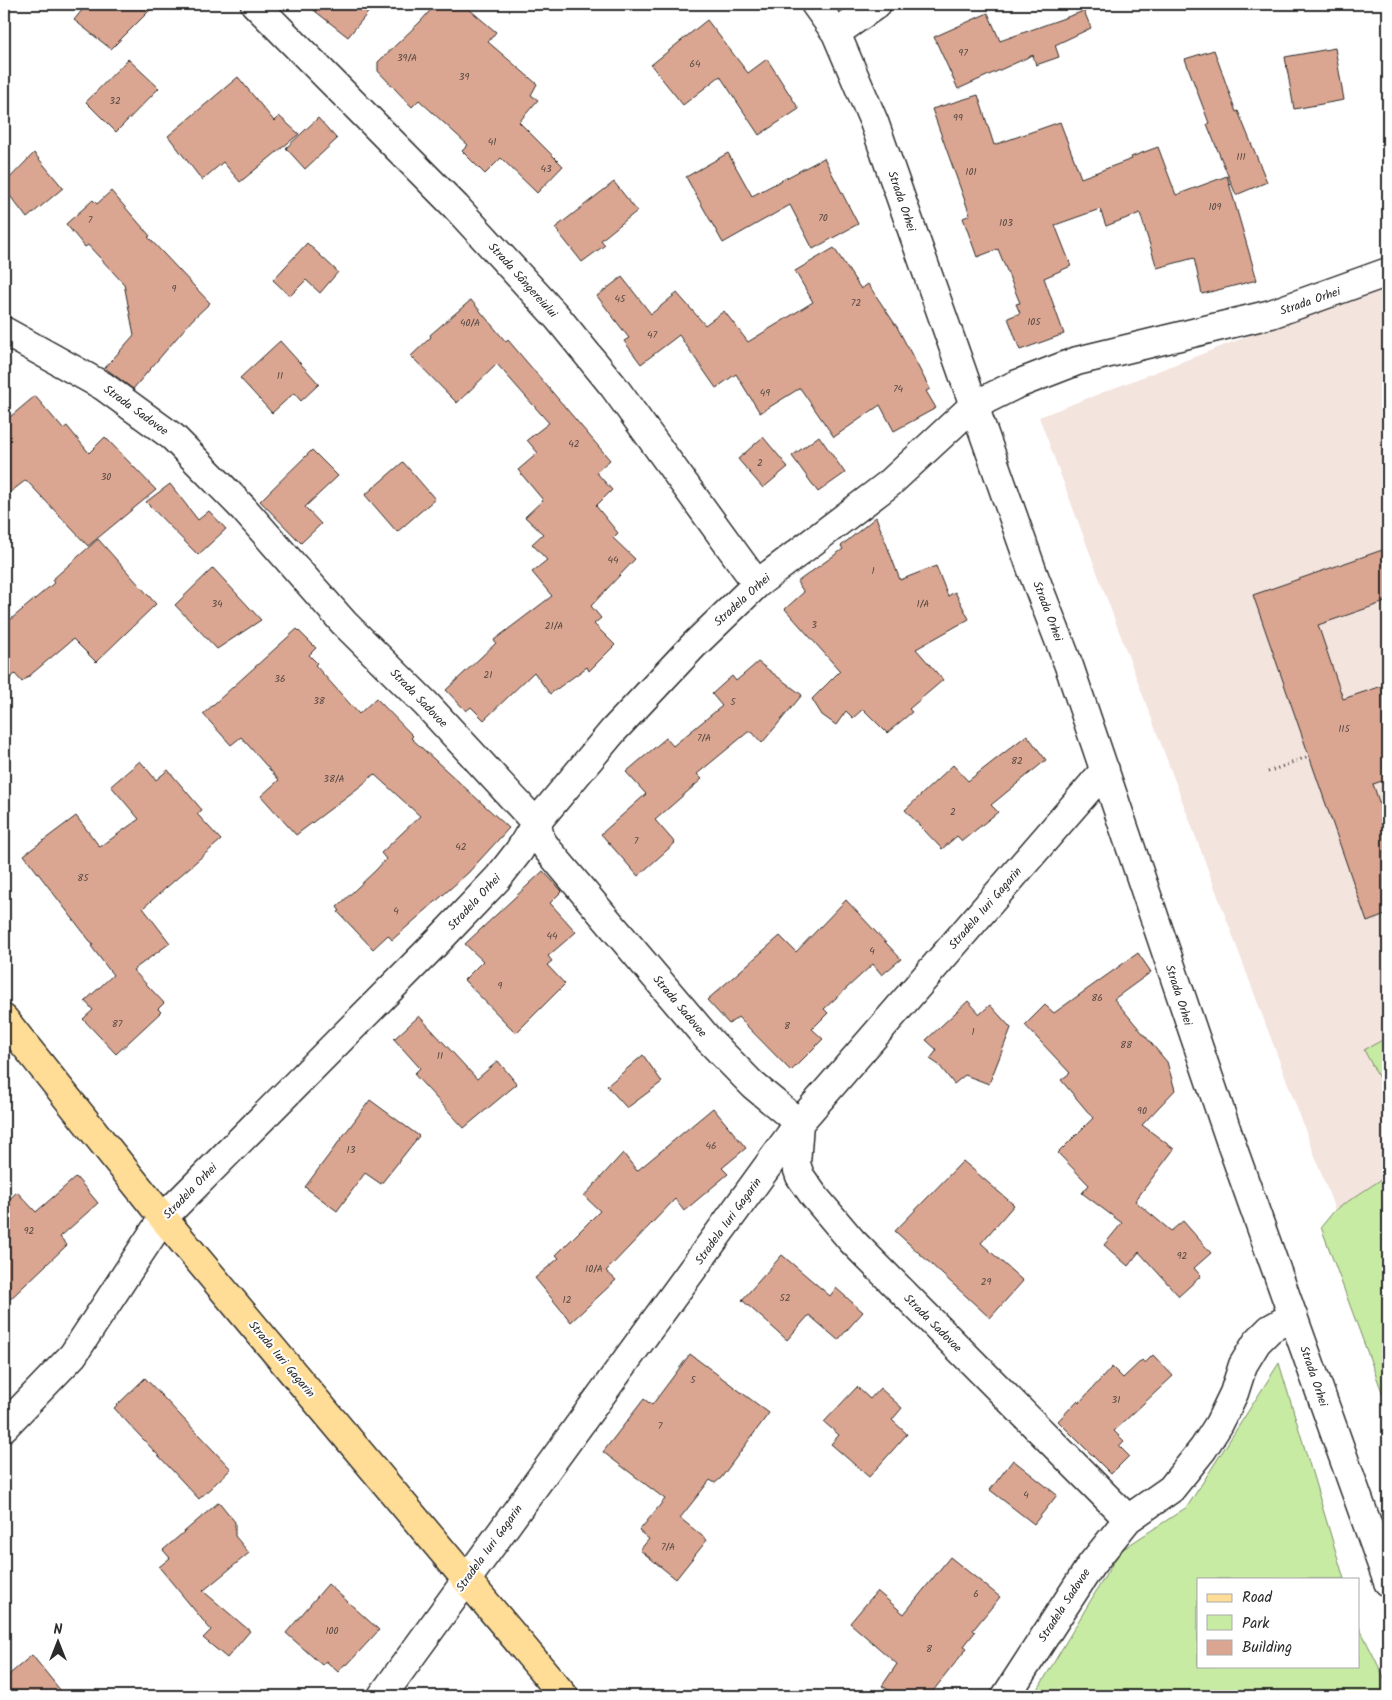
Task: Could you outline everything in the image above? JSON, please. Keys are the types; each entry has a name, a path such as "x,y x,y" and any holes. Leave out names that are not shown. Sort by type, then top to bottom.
{"main road":[{"name":"Strada Iuri Gagarin","path":"4,1019 163,1218 564,1696"}],"street":[{"name":"Strada Sângereiului","path":"255,4 456,207 557,317 635,415 757,584"},
{"name":"Strada Orhei","path":"815,4 836,33 874,122 951,336 973,406 1105,770 1189,1024 1388,1582"},
{"path":"836,33 877,4"},
{"name":"Strada Orhei","path":"973,406 1015,384 1077,361 1271,314 1388,272"},
{"name":"Strada Sadovoe","path":"4,331 103,386 173,437 243,508 344,623 426,704 536,823 548,850 708,1039 753,1084 799,1123 796,1164 800,1176 814,1196 852,1241 1128,1518"},
{"name":"Stradela Orhei","path":"4,1427 73,1355 163,1218 491,885 519,851 536,823 613,731 694,645 757,584 890,482 973,406"},
{"name":"Stradela Iuri Gagarin","path":"382,1696 799,1123 1105,770"},
{"path":"1128,1518 1171,1489 1203,1449 1219,1424 1234,1392 1243,1365 1257,1342 1270,1329 1293,1316"},
{"name":"Stradela Sadovoe","path":"1006,1696 1091,1565 1128,1518"}],"path":[{"path":"1268,772 1309,756"}],"shaded area":[{"path":"1388,282 1388,1175 1335,1210 1039,417"}],"green space":[{"path":"1388,1037 1388,1095 1364,1050"},
{"path":"1388,1175 1388,1408 1321,1227 1335,1210"},
{"path":"1279,1363 1344,1578 1197,1578 1197,1668 1360,1668 1360,1629 1388,1685 1388,1696 1034,1696 1120,1551 1187,1507"}],"building":[{"path":"87,4 156,4 111,49 74,20"},
{"path":"306,4 375,4 348,37"},
{"path":"436,4 463,4 496,32 488,42 537,84 531,95 538,100 519,122 563,166 537,193 501,158 485,174 462,151 468,145 419,100 412,107 378,71 378,62"},
{"path":"1084,11 1091,28 1055,45 1059,57 1036,65 1033,55 958,89 934,37 988,13 1000,41"},
{"path":"707,20 748,73 767,59 799,109 759,135 720,76 683,105 651,65"},
{"path":"1335,48 1344,100 1294,109 1285,57"},
{"path":"1214,50 1236,112 1238,111 1267,182 1236,195 1207,124 1209,123 1185,59"},
{"path":"128,59 159,88 116,132 86,102"},
{"path":"238,77 274,121 279,116 299,134 240,182 223,162 202,180 168,136"},
{"path":"978,95 994,145 1060,122 1081,178 1158,147 1176,195 1227,176 1257,280 1202,294 1194,258 1157,268 1140,213 1106,226 1100,209 1055,225 1071,266 1044,278 1064,334 1020,350 1008,318 1020,313 1016,304 1020,303 998,249 977,257 963,218 970,215 932,109"},
{"path":"318,118 337,139 305,169 286,148"},
{"path":"34,153 63,188 27,218 4,188 4,184"},
{"path":"728,153 752,196 824,158 858,224 813,249 790,205 723,243 686,177"},
{"path":"614,182 637,211 601,240 605,245 582,262 555,228"},
{"path":"111,191 150,236 148,237 210,303 192,320 133,389 105,368 134,335 124,284 88,245 85,247 66,224 93,200 97,204"},
{"path":"307,243 338,272 320,293 306,280 290,296 273,280"},
{"path":"834,248 861,289 868,284 897,327 930,389 926,391 936,408 894,431 880,405 834,437 800,388 760,413 736,374 716,388 679,335 641,364 624,341 629,338 597,296 622,277 651,314 677,293 705,325 724,311 748,342 813,302 795,271"},
{"path":"471,300 506,342 508,340 610,460 596,472 612,490 596,506 618,533 613,538 635,559 591,606 601,618 594,624 615,645 589,671 587,667 550,694 534,672 484,720 471,707 466,711 446,690 496,643 494,640 552,596 532,572 547,560 532,544 543,534 525,517 543,500 518,470 538,453 527,440 549,423 497,364 457,403 411,356 431,337 430,335"},
{"path":"280,341 319,384 301,401 294,393 272,413 240,378"},
{"path":"35,396 63,429 67,426 89,453 105,437 156,490 88,546 26,480 4,497 4,422"},
{"path":"819,436 845,473 818,492 792,456"},
{"path":"763,437 788,467 763,488 738,459"},
{"path":"312,450 338,476 305,507 321,524 301,543 260,501"},
{"path":"403,462 435,499 397,532 365,495"},
{"path":"170,484 198,520 209,511 226,529 198,555 146,502"},
{"path":"876,517 900,580 936,566 948,596 955,592 969,619 916,649 943,680 909,709 912,712 887,733 863,709 853,718 846,711 836,725 822,715 812,699 840,671 785,609 804,592 797,582 843,549 841,546"},
{"path":"98,539 156,604 96,662 73,639 22,682 15,674 4,683 4,625 54,583 52,580"},
{"path":"1388,548 1388,601 1318,625 1343,699 1388,684 1388,779 1373,784 1388,828 1388,914 1367,922 1253,595"},
{"path":"213,568 261,620 217,649 175,605"},
{"path":"297,629 316,648 309,655 317,663 315,665 359,714 376,698 413,736 411,738 509,828 468,873 392,940 388,935 373,949 338,912 340,911 337,907 386,859 381,853 420,816 374,774 296,835 261,796 279,780 241,737 231,745 203,714"},
{"path":"758,662 802,695 762,743 752,732 748,732 697,774 702,779 655,820 675,843 638,876 601,834 646,794 626,772 666,738 673,746 722,706 712,694 732,676 736,681"},
{"path":"1027,735 1046,760 991,805 998,812 962,841 957,836 942,849 905,810 953,765 968,781"},
{"path":"140,761 156,780 168,770 202,810 197,814 221,840 143,908 170,943 133,970 164,1003 158,1009 161,1012 116,1054 83,1019 93,1010 85,1001 113,975 91,946 93,945 24,855 76,816 100,847 139,819 111,786"},
{"path":"543,871 562,891 550,903 576,932 548,956 552,961 547,965 565,984 516,1033 464,980 483,961 465,944"},
{"path":"846,900 901,959 882,975 873,964 824,1009 828,1013 812,1029 823,1039 791,1071 738,1017 729,1024 707,1000 780,936 796,952"},
{"path":"1138,953 1151,972 1114,999 1167,1062 1175,1090 1142,1125 1174,1149 1135,1201 1171,1231 1183,1221 1211,1253 1194,1268 1201,1276 1179,1296 1139,1252 1128,1266 1104,1245 1122,1223 1082,1193 1089,1185 1058,1153 1093,1118 1061,1080 1070,1073 1025,1025 1045,1005 1054,1013"},
{"path":"968,1001 980,1014 990,1005 1011,1028 989,1084 965,1075 954,1084 939,1065 930,1059 937,1050 926,1040"},
{"path":"419,1016 477,1079 498,1061 517,1084 464,1128 414,1074 420,1068 394,1039"},
{"path":"643,1055 662,1082 627,1108 607,1086"},
{"path":"370,1100 419,1136 381,1184 365,1173 337,1211 305,1187"},
{"path":"713,1108 746,1148 722,1168 728,1174 684,1211 675,1199 606,1271 616,1280 571,1322 535,1278 559,1258 556,1255 600,1211 584,1196 623,1153 637,1171"},
{"path":"963,1161 1014,1205 981,1243 1023,1281 990,1318 895,1231"},
{"path":"76,1177 98,1203 60,1237 67,1245 4,1305 4,1204 17,1192 36,1212"},
{"path":"782,1255 830,1296 836,1288 863,1312 838,1340 809,1315 787,1340 742,1300"},
{"path":"690,1354 769,1413 721,1478 715,1483 710,1480 680,1518 707,1540 676,1579 640,1550 649,1539 639,1531 665,1499 603,1452 644,1399 652,1405"},
{"path":"1153,1355 1173,1376 1114,1431 1124,1441 1119,1446 1129,1456 1111,1474 1058,1421 1077,1401 1079,1403 1112,1367 1123,1378 1142,1360 1145,1363"},
{"path":"145,1378 231,1469 199,1499 114,1408"},
{"path":"857,1387 870,1399 880,1388 902,1408 892,1420 907,1434 869,1477 831,1444 839,1435 824,1422"},
{"path":"1013,1460 1057,1495 1034,1524 990,1490"},
{"path":"219,1502 235,1522 235,1536 249,1553 203,1591 250,1631 227,1658 203,1638 211,1630 159,1567 170,1558 163,1550"},
{"path":"950,1557 1000,1597 973,1630 975,1632 964,1646 967,1648 929,1696 899,1696 882,1686 897,1664 850,1623 877,1591 904,1614"},
{"path":"328,1584 379,1630 347,1665 345,1664 338,1672 326,1661 322,1665 286,1633"},
{"path":"32,1655 65,1696 4,1696 4,1679"}]}
